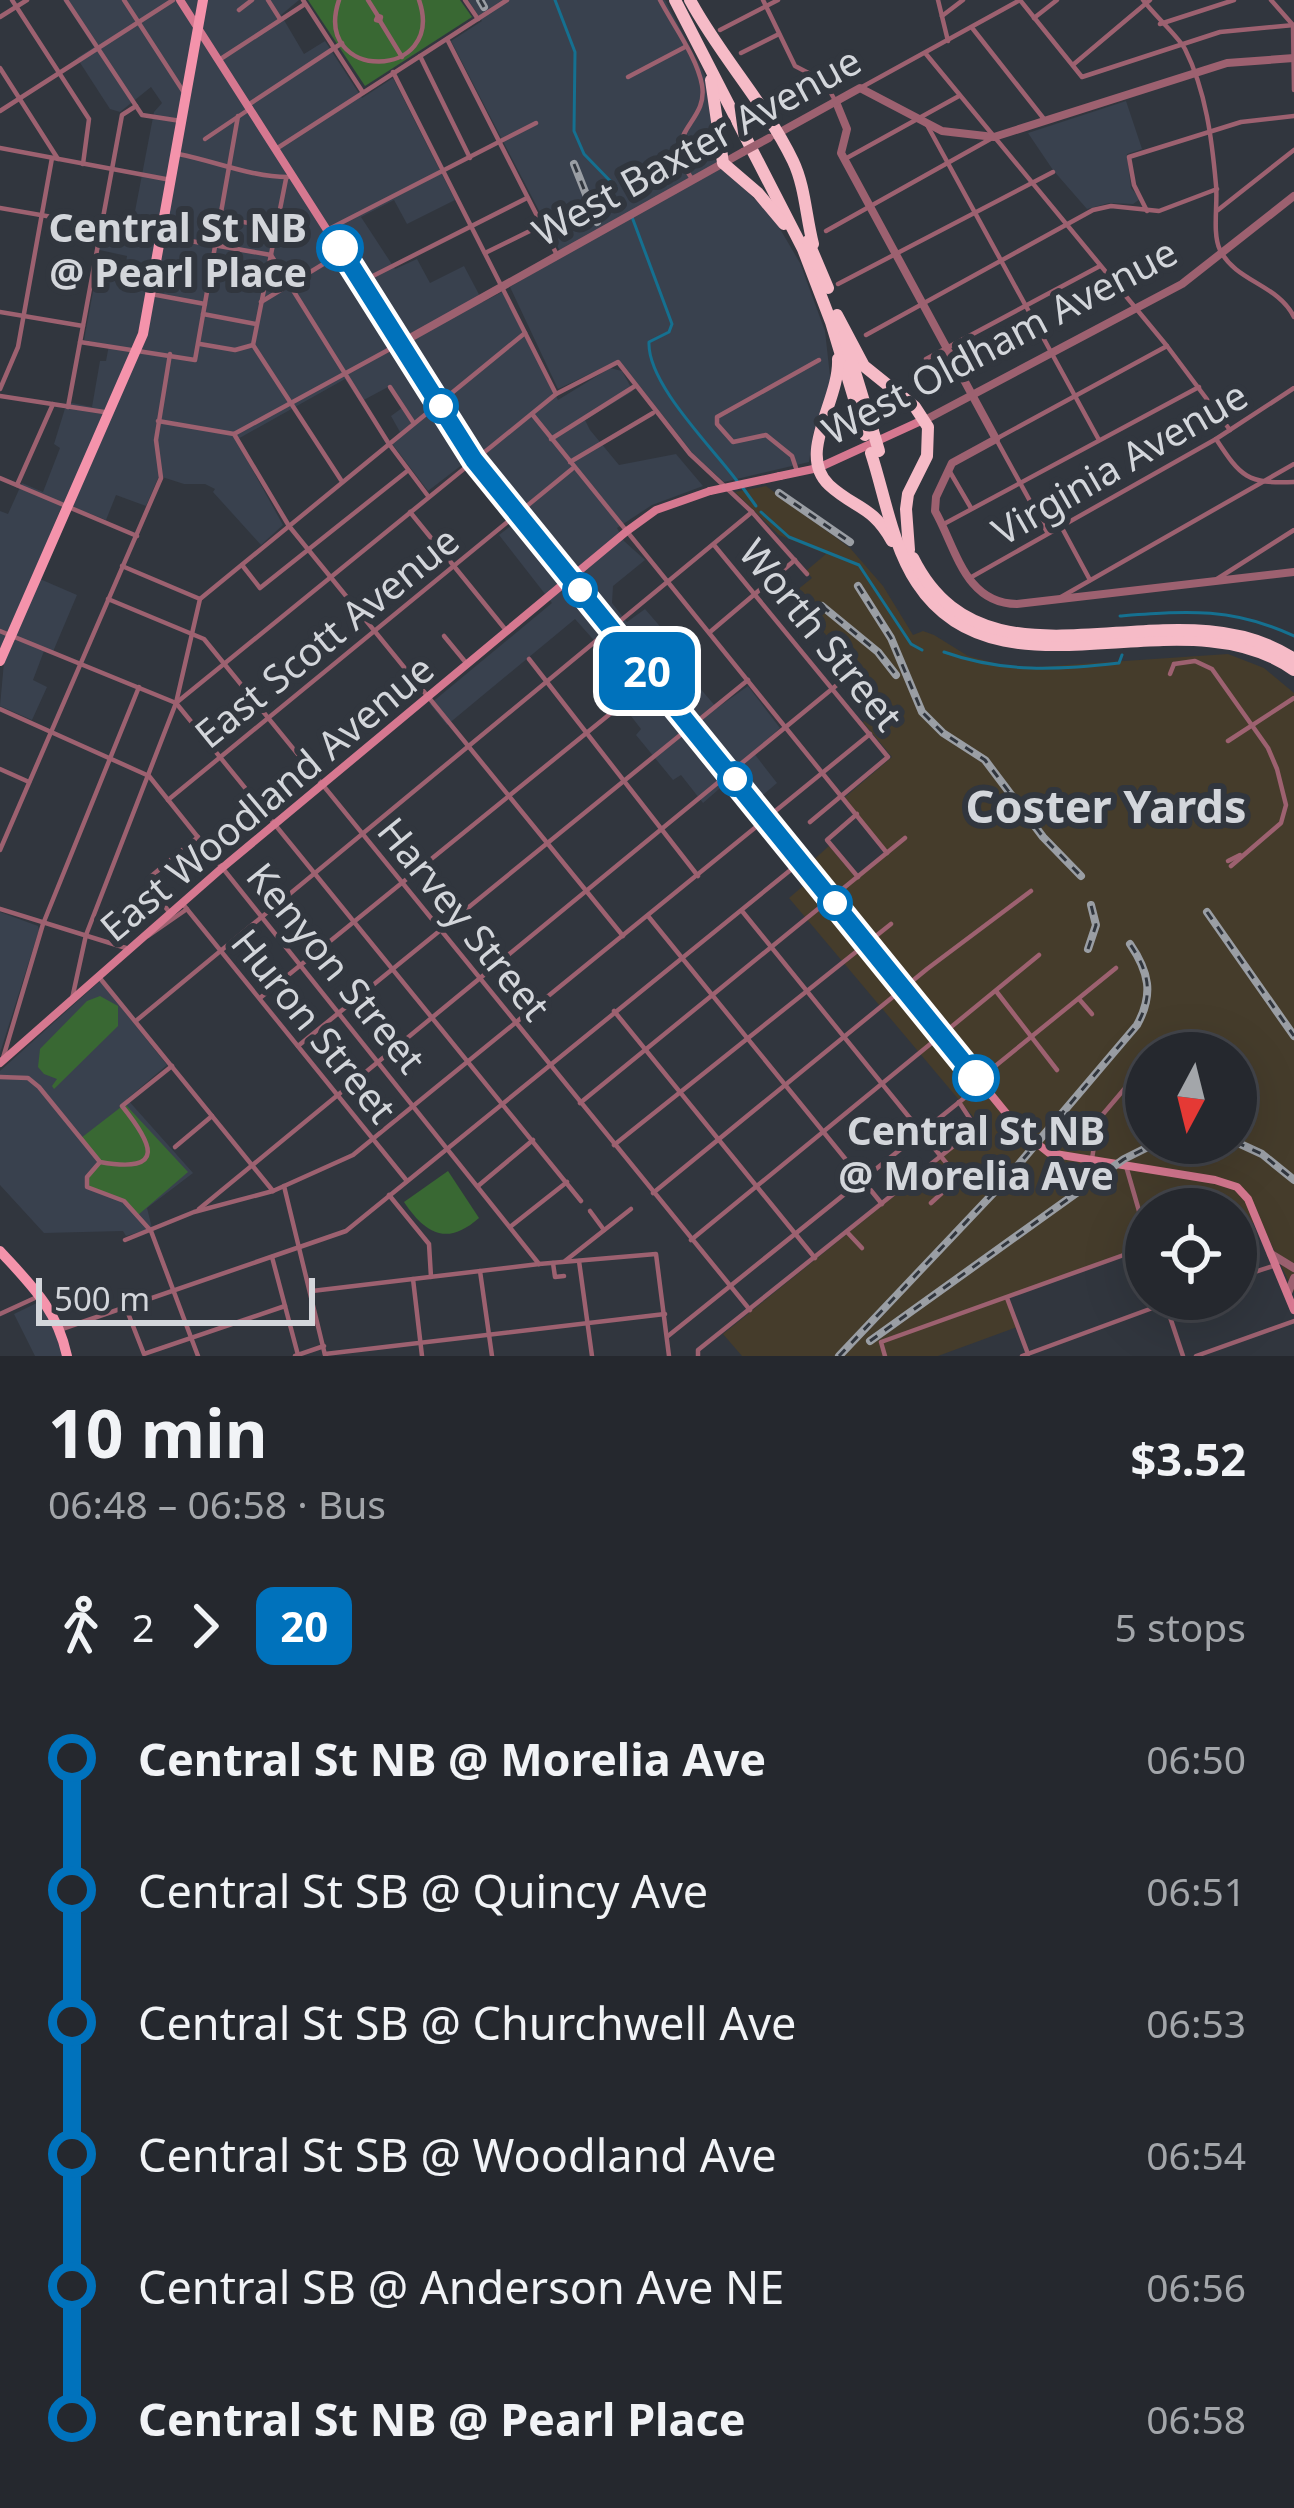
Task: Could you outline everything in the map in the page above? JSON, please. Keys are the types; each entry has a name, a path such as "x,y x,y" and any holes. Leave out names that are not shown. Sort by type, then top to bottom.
{"highway":[{"path":"683,0 716,96 723,163 773,208 803,249"},
{"path":"683,0 795,165 818,262 869,433"},
{"path":"683,0 818,262"},
{"path":"702,53 803,249 869,433 907,557 940,609 972,631 1000,640 1048,645 1220,639 1246,645 1294,670"},
{"path":"837,315 854,351 874,377 925,420 929,446 905,508 907,557"},
{"path":"835,334 838,380 817,441 818,468 830,485 874,514 946,603 973,622 995,630 1041,636 1209,629 1256,639 1294,659"}],"main road":[{"path":"177,0 249,106 289,176 363,281 474,460 980,1082 1034,1144 1049,1154 1237,1187 1247,1199 1294,1310"},
{"path":"0,661 6,633 138,350 203,0"},
{"name":"West Oldham Avenue","path":"627,531 656,510 710,491 818,468 925,420"},
{"name":"East Woodland Avenue","path":"1,1061 170,913 185,906 222,868 627,531"},
{"path":"0,1250 42,1295 61,1330 67,1356"}],"street":[{"path":"0,17 14,3 27,0"},
{"path":"66,0 142,115 181,122"},
{"path":"124,0 185,94"},
{"path":"0,111 177,0"},
{"path":"239,10 252,0"},
{"path":"268,0 280,19"},
{"path":"339,0 335,25 342,43 369,62 402,57 422,31 419,0"},
{"path":"368,0 402,57"},
{"path":"465,0 478,19"},
{"path":"276,149 507,0"},
{"path":"660,0 702,84 700,103 679,141 680,159 692,179"},
{"path":"720,30 764,3 778,0"},
{"path":"938,0 948,41"},
{"path":"942,16 963,0"},
{"path":"1020,0 1082,77 1220,32 1294,25"},
{"name":"West Baxter Avenue","path":"400,343 1020,0"},
{"path":"1034,17 1057,0"},
{"path":"1160,24 1234,0"},
{"path":"1271,0 1294,25 1294,90"},
{"path":"1074,64 1146,1 1160,24 1183,44 1195,74 1211,131 1218,247 1238,271 1276,292 1294,317"},
{"path":"219,60 304,2 363,92"},
{"path":"14,3 89,119 82,164"},
{"path":"764,3 798,70 824,81 836,102 847,124 841,150 844,159 1048,535"},
{"path":"973,29 1047,122"},
{"path":"741,53 779,34"},
{"path":"447,39 557,254"},
{"path":"202,159 205,142 342,43"},
{"path":"628,76 685,47"},
{"path":"926,54 1167,346 1230,430"},
{"path":"420,56 470,158"},
{"path":"826,231 994,137 1227,63 1293,58"},
{"path":"0,68 55,159 18,347 0,392 110,413"},
{"path":"393,73 556,394"},
{"path":"860,88 955,135 994,137"},
{"path":"844,159 922,122 958,96"},
{"path":"68,406 122,116 136,106"},
{"path":"80,342 195,360 238,116"},
{"path":"1147,211 1134,185 1129,157 1241,122 1294,116"},
{"path":"922,122 949,163 1099,440"},
{"path":"329,229 536,123"},
{"path":"0,148 171,181"},
{"path":"1218,210 1294,150"},
{"path":"176,154 229,164 233,169 289,176 254,344 342,482"},
{"path":"838,284 1053,172"},
{"path":"866,335 1093,210 1111,206 1159,211 1217,189"},
{"name":"West Oldham Avenue","path":"925,420 1181,284 1294,196"},
{"path":"363,281 527,198"},
{"path":"0,208 271,255 389,444 428,496"},
{"path":"220,218 277,228"},
{"path":"485,253 542,225"},
{"path":"260,303 343,252"},
{"path":"926,359 1100,266"},
{"path":"150,294 205,304"},
{"path":"0,312 83,326"},
{"path":"203,314 256,324"},
{"path":"72,1000 86,935 176,703 200,599 525,333"},
{"path":"198,343 236,350 254,344"},
{"path":"158,421 234,434 400,343"},
{"path":"1167,346 950,466 934,505 968,579 983,595 1005,604 1294,572"},
{"path":"0,850 161,478 156,440 170,354"},
{"path":"797,473 796,461 766,435 733,442 717,424 717,417 819,360"},
{"path":"176,703 556,394 618,362 690,454 752,512 807,574"},
{"path":"551,439 635,386"},
{"path":"390,387 414,425"},
{"path":"943,525 1199,387"},
{"name":"Virginia Avenue","path":"968,579 1216,439 1294,388"},
{"path":"17,485 53,404"},
{"name":"East Scott Avenue","path":"168,800 573,465 655,412"},
{"path":"532,414 886,853"},
{"path":"234,434 289,526 623,936"},
{"path":"1216,439 1238,472 1261,484 1294,482"},
{"path":"1061,597 1294,464"},
{"path":"950,466 971,508"},
{"path":"242,565 260,588 408,471"},
{"path":"0,478 137,536"},
{"path":"410,512 508,633"},
{"path":"136,1021 752,512"},
{"path":"1062,528 1090,580"},
{"path":"1212,582 1294,530"},
{"name":"Worth Street","path":"714,545 888,757 842,797"},
{"path":"710,632 795,560"},
{"path":"122,566 200,599"},
{"name":"Harvey Street","path":"108,599 204,639 750,1310"},
{"path":"6,633 176,703 581,1201"},
{"path":"444,636 468,666"},
{"path":"529,659 698,876"},
{"path":"1174,664 1196,661 1212,669 1273,758 1286,805 1276,831 1229,864"},
{"path":"194,1212 850,675"},
{"path":"260,998 652,679"},
{"path":"298,1046 748,680"},
{"path":"1,1061 43,924 140,687"},
{"path":"1228,741 1294,698"},
{"name":"Kenyon Street","path":"2,710 149,776 539,1264"},
{"path":"125,1240 194,1212 273,1191 353,1155 870,734"},
{"path":"0,769 29,782"},
{"path":"810,822 842,797"},
{"path":"857,814 826,840 857,877"},
{"path":"61,1330 346,1232 793,868 764,822"},
{"path":"170,913 149,886 149,878 198,837"},
{"path":"580,1103 904,838"},
{"path":"653,1193 1031,891"},
{"path":"143,938 185,906"},
{"name":"Huron Street","path":"185,906 406,1181"},
{"path":"0,909 130,949"},
{"path":"741,909 956,1175 931,1203"},
{"path":"648,916 882,1204"},
{"path":"614,1145 891,923"},
{"path":"692,1240 1039,955"},
{"path":"668,1336 922,1133 1116,968"},
{"path":"100,977 273,1191"},
{"path":"996,991 1057,1070"},
{"path":"1079,999 1092,1014"},
{"path":"614,1011 815,1258"},
{"path":"0,1077 28,1078 40,1087 100,1162 133,1165 150,1149 149,1140 122,1106 172,1066"},
{"path":"1092,1159 1098,1120 1125,1089"},
{"path":"698,1356 698,1350 977,1126 959,1102"},
{"path":"175,1148 212,1116"},
{"path":"478,1186 533,1140"},
{"path":"100,1162 87,1177 87,1187 124,1201 151,1231 198,1356"},
{"path":"1126,1166 1132,1188"},
{"path":"510,1227 567,1182"},
{"path":"284,1186 325,1352"},
{"path":"389,1196 429,1244 431,1276"},
{"path":"564,1262 631,1209"},
{"path":"590,1211 604,1230"},
{"path":"847,1232 862,1248"},
{"path":"311,1291 656,1254 669,1356"},
{"path":"1271,1254 1294,1273"},
{"path":"885,1356 881,1342 1125,1255"},
{"path":"272,1257 296,1356 665,1314"},
{"path":"579,1261 592,1356"},
{"path":"554,1263 555,1277 564,1276"},
{"path":"1257,1271 1276,1264"},
{"path":"480,1271 492,1356"},
{"path":"1281,1278 1294,1273"},
{"path":"1288,1294 1294,1273"},
{"path":"413,1279 422,1356"},
{"path":"0,1314 42,1295"},
{"path":"1007,1298 1026,1355 1125,1317"},
{"path":"126,1308 144,1354 285,1306"},
{"path":"1171,1320 1183,1356"},
{"path":"1196,1356 1294,1321"}],"shaded area":[{"path":"63,0 299,0 281,15 304,54 325,41 362,98 393,78 455,200 407,224 394,200 361,217 395,269 417,259 430,283 464,266 483,302 502,292 558,400 610,368 622,371 633,391 585,420 590,430 619,465 676,454 703,486 652,505 617,528 645,560 613,586 612,603 627,622 645,609 683,653 692,679 717,708 748,686 780,728 753,752 777,783 757,800 735,775 703,803 681,775 673,780 636,735 641,729 624,707 656,678 624,638 611,648 605,642 599,646 575,619 447,725 430,704 552,603 499,535 525,515 476,454 428,491 390,441 400,432 391,416 402,408 388,387 360,402 345,379 236,440 283,525 261,545 215,489 205,484 159,476 146,506 116,495 106,520 63,503 33,576 77,595 52,654 44,651 33,680 47,687 32,720 0,706 4,662 0,660 0,511 8,514 22,483 43,492 60,448 54,444 67,402 92,407 100,361 106,361 109,345 84,340 97,270 124,274 127,256 95,249 99,221 132,227 154,112 162,103 151,87 120,112 110,109 77,58 94,47"},
{"path":"468,0 665,0 709,83 714,159 773,217 800,263 825,331 831,385 813,434 809,462 724,482 694,455 619,360 558,389 510,287 562,255 451,41 482,21"},
{"path":"1126,101 1142,149 1127,154 1131,188 1140,199 1133,204 1087,209 1028,133"},
{"name":"Coster Yards","path":"766,486 850,548 883,586 913,635 923,631 934,635 968,656 1036,667 1228,654 1264,668 1294,693 1294,1293 1257,1221 1257,1188 1125,1188 1125,1254 1006,1296 1017,1327 938,1356 742,1356 723,1334 981,1126 789,898 809,881 810,863 829,846 857,879 888,853 844,798 892,757 863,722 879,711 872,700 878,694 791,595 812,578 806,571 826,554 779,535 735,492"},
{"path":"0,912 39,930 0,1053"},
{"path":"100,981 167,1065 127,1099 193,1173 147,1208 152,1228 126,1236 123,1231 44,1233 0,1185 0,1071"},
{"path":"41,1301 63,1356 35,1356 14,1314"}],"green space":[{"path":"308,0 460,0 472,17 365,86"},
{"path":"100,996 118,1006 118,1026 54,1089 57,1079 38,1067 40,1049 87,1001"},
{"path":"125,1104 188,1172 138,1215 124,1201 87,1187 87,1177 100,1161 81,1138"},
{"path":"448,1171 479,1218 446,1234 420,1222 404,1202"}],"waterway":[{"path":"555,0 575,52 574,131 584,154 616,187"},
{"path":"632,217 672,324 669,332 649,342 651,359 683,415 737,481"},
{"path":"743,488 756,506"},
{"path":"761,512 789,537 859,565 911,644 922,650"},
{"path":"1120,616 1209,613 1250,620 1294,636"},
{"path":"944,652 988,664 1031,668 1119,663 1122,655"}],"railway":[{"path":"480,0 484,7"},
{"path":"574,164 597,222"},
{"path":"779,493 850,542"},
{"path":"858,586 891,638 922,712 943,733 985,760 1043,837 1081,876"},
{"path":"822,606 878,652 896,675"},
{"path":"1088,949 1096,925 1091,905"},
{"path":"1207,912 1294,1036"},
{"path":"839,1356 1002,1184 1137,1025 1146,1003 1147,983 1130,944"},
{"path":"1257,1152 1294,1180"},
{"path":"870,1341 1125,1158"}],"bus line":[{"name":"20","path":"340,248 474,460 976,1078"}],"place":[{"name":"Central St NB @ Pearl Place","path":"340,248"},
{"name":"Central St NB @ Morelia Ave","path":"976,1078"}],"district":[{"name":"Coster Yards","path":"1106,805"}]}
